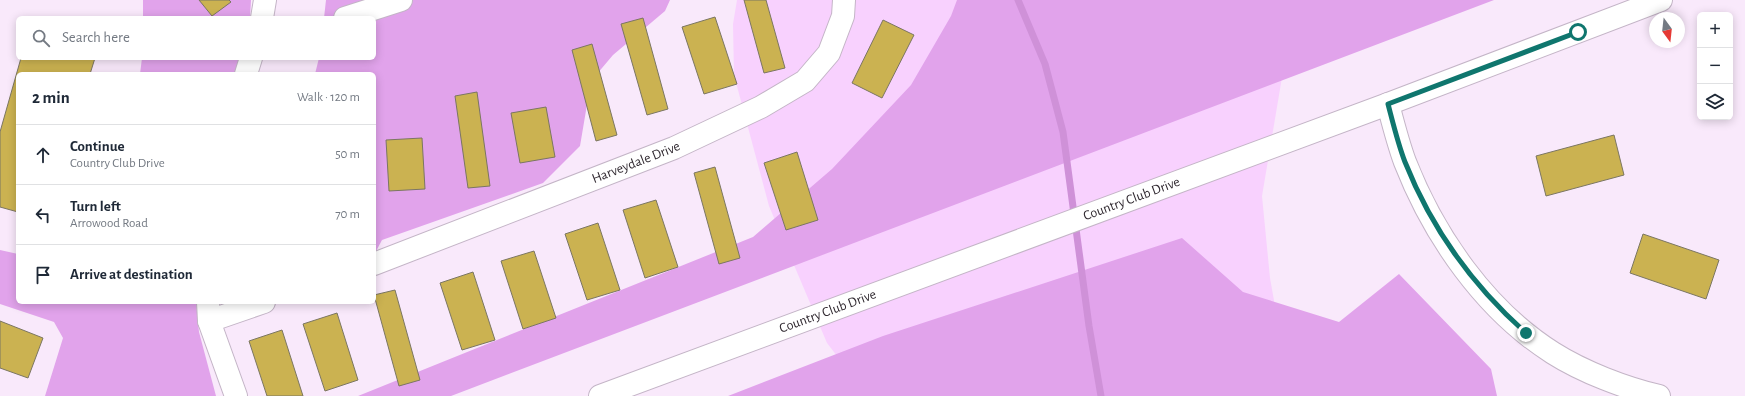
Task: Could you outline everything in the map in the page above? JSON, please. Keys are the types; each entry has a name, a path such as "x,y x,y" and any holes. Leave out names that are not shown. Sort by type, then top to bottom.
{"street":[{"path":"262,16 265,0"},
{"path":"351,16 402,0"},
{"name":"Harveydale Drive","path":"376,263 674,148 760,107 805,80 829,53 842,16 844,0"},
{"name":"Country Club Drive","path":"600,396 626,392 1661,0"},
{"path":"247,72 250,60"},
{"path":"1388,104 1405,161 1432,221 1467,272 1500,310 1526,333 1548,349 1583,370 1646,393 1659,396"},
{"path":"236,396 209,311 252,304"}],"shaded area":[{"path":"143,0 251,0 250,16 143,16"},
{"path":"326,0 670,0 665,11 613,55 591,81 580,146 543,183 382,240 376,251 376,72 316,72 318,60 376,60 376,16 324,16"},
{"path":"737,0 1293,0 1293,12 1262,196 1270,278 1291,396 868,396 827,343 769,206 734,75 733,24"},
{"path":"957,0 1494,0 451,396 358,396 753,237 832,169 911,85 951,16"},
{"path":"142,60 241,60 238,72 140,72"},
{"path":"1182,238 1243,292 1339,322 1399,274 1491,369 1497,396 728,396 883,336"},
{"path":"0,250 16,254 16,304 196,304 199,332 216,396 45,396 63,338 54,322 0,304"}],"building":[{"path":"199,0 229,0 231,2 212,16"},
{"path":"744,0 766,0 785,68 764,73"},
{"path":"715,17 737,84 704,94 682,27"},
{"path":"643,18 668,109 647,115 621,24"},
{"path":"883,20 914,35 882,98 852,83"},
{"path":"592,44 617,135 596,141 572,50"},
{"path":"20,60 94,60 91,72 17,72"},
{"path":"16,76 16,211 0,207 0,132"},
{"path":"477,92 490,186 468,188 455,96"},
{"path":"546,107 555,157 520,163 511,113"},
{"path":"1614,135 1624,175 1546,196 1536,156"},
{"path":"422,138 425,189 389,191 386,140"},
{"path":"797,152 818,220 786,230 764,163"},
{"path":"715,167 740,258 719,264 694,173"},
{"path":"656,200 678,267 645,278 623,210"},
{"path":"598,223 620,290 587,300 565,234"},
{"path":"1643,234 1719,260 1706,299 1630,273"},
{"path":"534,251 556,318 523,329 501,261"},
{"path":"473,272 495,340 462,350 440,283"},
{"path":"395,290 420,380 399,386 376,302 376,295"},
{"path":"337,313 358,380 325,391 303,324"},
{"path":"0,321 43,338 28,378 0,368"},
{"path":"282,330 303,396 267,396 249,341"}],"waterway":[{"path":"1018,0 1045,64 1063,132 1089,326 1101,396"}],"route":[{"path":"1526,333 1500,310 1467,272 1432,221 1405,161 1388,104 1578,32"}]}
